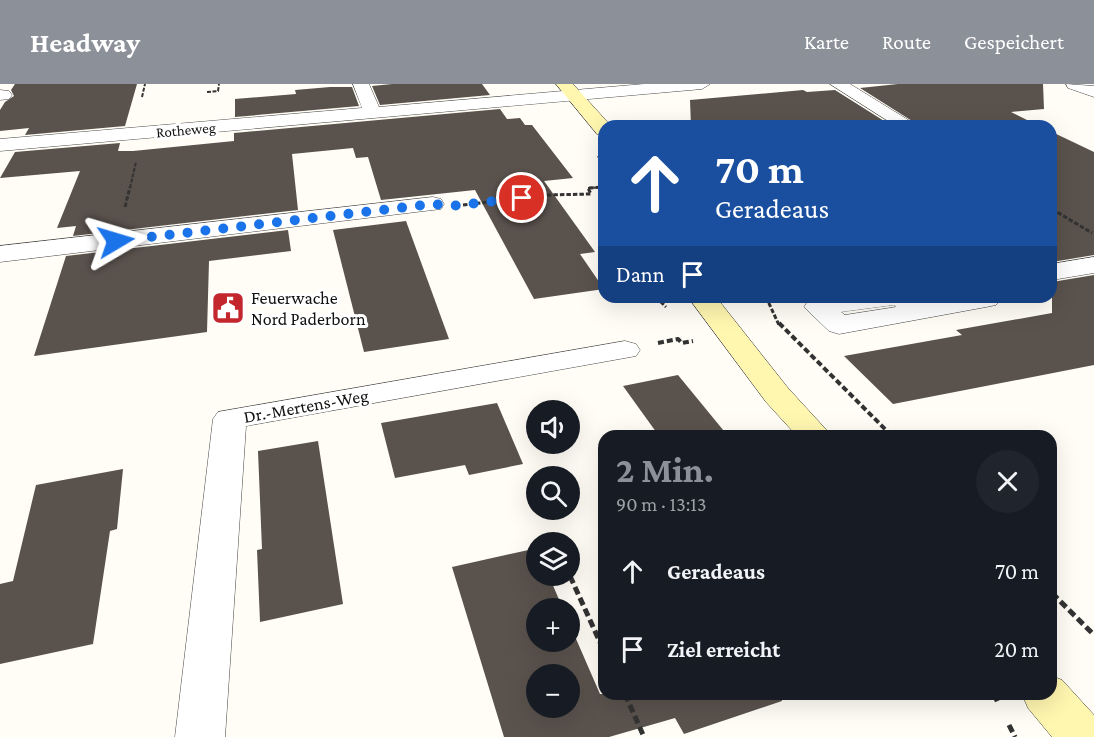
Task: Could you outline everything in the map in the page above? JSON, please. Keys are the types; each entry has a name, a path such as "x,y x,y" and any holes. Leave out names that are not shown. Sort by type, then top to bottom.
{"street":[{"path":"361,84 372,114"},
{"name":"Rotheweg","path":"0,146 372,114 570,90 702,84"},
{"path":"838,84 899,120"},
{"path":"1074,84 1094,92"},
{"path":"570,90 598,123"},
{"path":"0,254 433,204"},
{"path":"1057,271 1094,265"},
{"path":"707,303 777,395 809,430"},
{"name":"Dr.-Mertens-Weg","path":"200,737 230,419 625,350"},
{"path":"1050,700 1082,737"}],"path":[{"path":"142,97 145,84"},
{"path":"207,92 219,91 219,84"},
{"path":"116,241 140,147 136,148 138,134"},
{"path":"433,204 452,206 546,195 591,194 588,188 598,187"},
{"path":"1057,212 1094,234"},
{"path":"769,303 781,328 886,430"},
{"path":"575,586 598,638"},
{"path":"1057,598 1094,635"},
{"path":"628,700 645,737"}],"building":[{"path":"15,84 137,84 125,126 25,135 29,128 0,131 0,110 5,102 14,96 11,90"},
{"path":"482,84 490,95 380,105 372,86"},
{"path":"898,84 1043,84 1044,109 1011,112 1027,120 911,120 860,88"},
{"path":"352,87 359,106 235,117 235,99 296,94 295,90"},
{"path":"803,90 807,92 835,90 882,120 691,120 690,100"},
{"path":"500,109 507,119 520,118 525,125 532,125 573,178 544,181 595,252 580,254 598,280 598,290 534,299 475,190 381,200 368,157 356,158 353,148 292,154 298,210 73,236 76,226 57,228 80,171 0,178 15,152 120,143 118,151 133,151 234,141 234,133"},
{"path":"1057,134 1094,152 1094,255 1057,261"},
{"path":"406,221 449,339 364,352 333,230"},
{"path":"288,230 291,251 209,261 207,332 34,356 66,256"},
{"path":"1094,275 1094,365 893,404 844,356 962,335 956,330 1052,313 1052,303 1057,303 1057,281"},
{"path":"678,375 723,430 655,430 623,386"},
{"path":"497,403 523,464 469,475 465,465 395,478 381,423"},
{"path":"318,441 343,604 260,622 257,550 262,549 258,451"},
{"path":"123,469 117,529 110,531 93,644 0,664 0,584 13,581 36,485"},
{"path":"526,551 526,586 553,586 558,598 526,598 526,652 580,652 580,648 598,689 598,700 782,700 684,734 675,718 609,737 504,737 452,567"}],"place":[{"name":"Feuerwache Nord Paderborn","path":"228,308"}],"route":[{"path":"116,241 433,204 452,206 522,198"}]}
